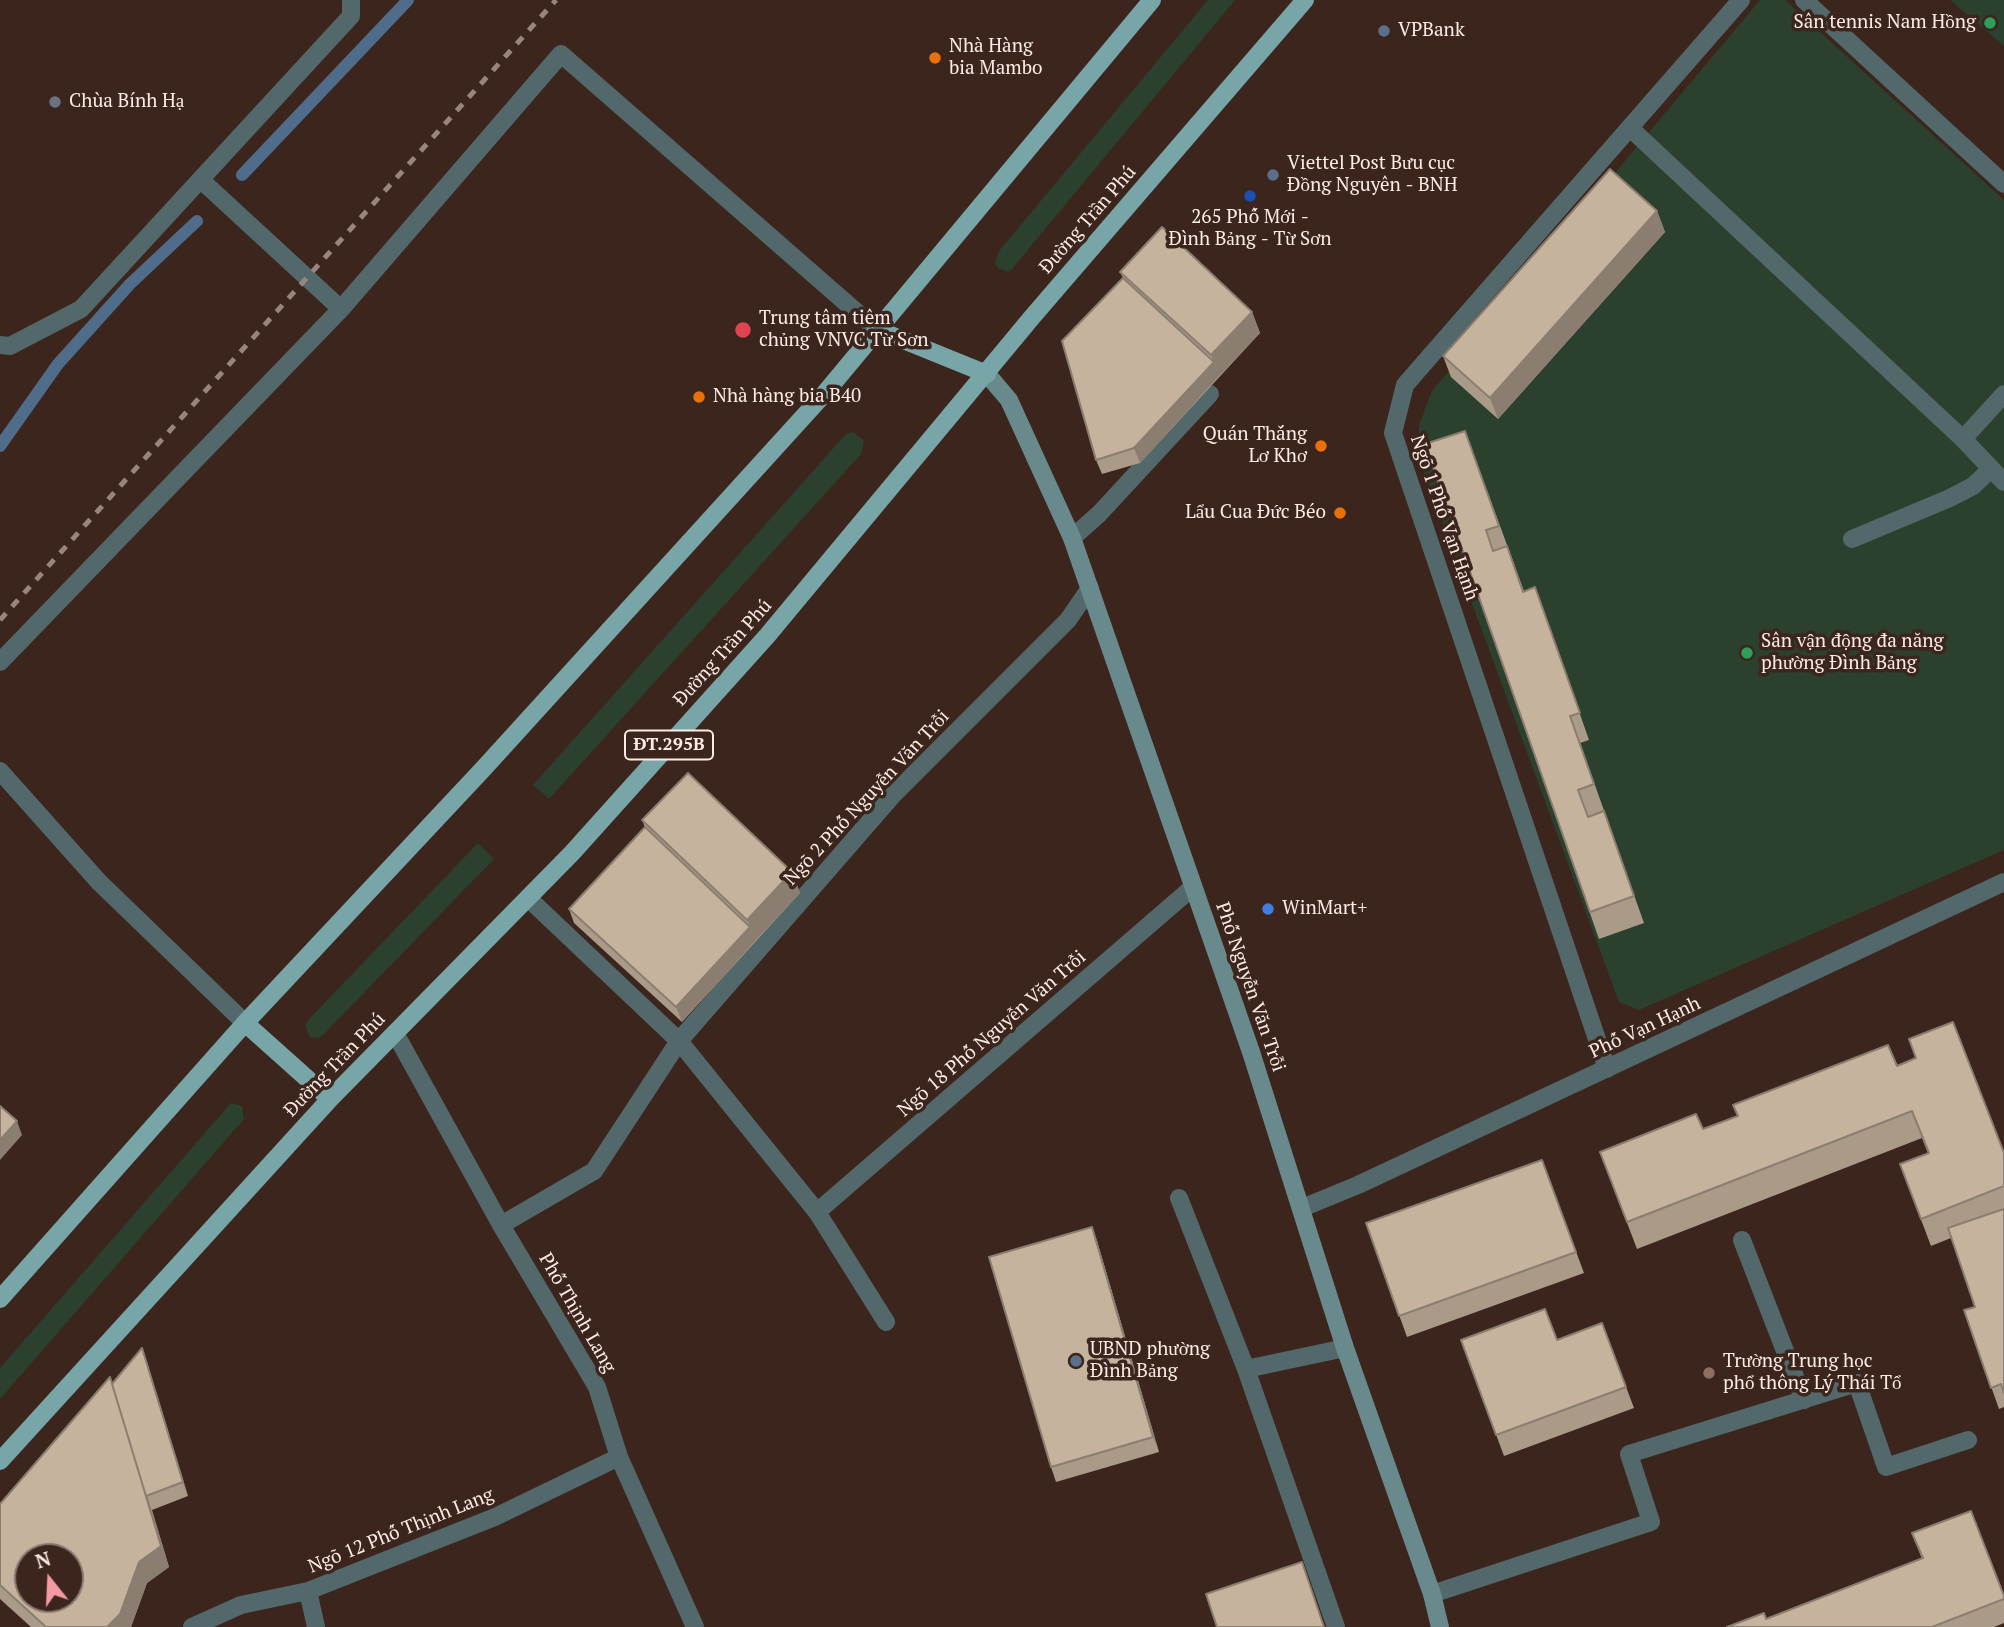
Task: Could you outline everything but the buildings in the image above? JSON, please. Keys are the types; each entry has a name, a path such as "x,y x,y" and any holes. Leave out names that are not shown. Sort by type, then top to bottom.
{"main road":[{"path":"0,1299 245,1023 484,768 825,393 1152,0"},
{"name":"Đường Trần Phú","path":"0,1461 330,1099 528,898 767,636 988,374 1033,316 1305,0"},
{"path":"876,329 988,374"},
{"name":"Phố Nguyễn Văn Trỗi","path":"988,374 1009,400 1072,538 1302,1208 1345,1348 1432,1594 1440,1627"},
{"path":"245,1023 330,1099"}],"street":[{"path":"0,345 10,346 81,309 351,16 351,0"},
{"name":"Ngõ 1 Phố Vạn Hạnh","path":"1607,1069 1393,433 1405,385 1741,0"},
{"path":"1804,0 2004,184"},
{"path":"0,662 341,309 561,54 876,329"},
{"path":"1630,128 1963,439 2004,482"},
{"path":"201,180 341,309"},
{"path":"1072,538 1099,514 1210,394"},
{"path":"1963,439 2004,394"},
{"path":"1852,539 1950,498 1973,486 1991,469"},
{"name":"Ngõ 2 Phố Nguyễn Văn Trỗi","path":"501,1225 594,1171 679,1041 892,796 1068,620 1090,588"},
{"path":"0,771 99,882 245,1023"},
{"name":"Phố Vạn Hạnh","path":"1302,1208 1607,1069 2004,882"},
{"name":"Ngõ 18 Phố Nguyễn Văn Trỗi","path":"817,1212 1193,887"},
{"path":"528,898 679,1041 817,1212 886,1322"},
{"name":"Phố Thịnh Lang","path":"395,1033 501,1225 597,1387 619,1457 695,1627"},
{"path":"1180,1198 1246,1369 1336,1627"},
{"path":"1742,1240 1804,1400"},
{"path":"1246,1369 1345,1348"},
{"path":"1432,1594 1651,1522 1629,1454 1857,1383 1886,1467 1968,1440"},
{"name":"Ngõ 12 Phố Thịnh Lang","path":"192,1627 241,1605 308,1591 495,1517 619,1457"},
{"path":"308,1591 316,1627"}],"green space":[{"path":"1208,0 1235,0 1012,269 1008,272 998,268 995,263 999,251"},
{"name":"Sân vận động đa năng phường Đình Bảng","path":"1760,0 1785,0 2004,200 2004,850 1639,1010 1619,1002 1418,457 1419,425 1432,391"},
{"name":"Sân tennis Nam Hồng","path":"1950,0 2004,0 2004,46"},
{"path":"853,432 864,441 861,454 549,799 533,785 846,434"},
{"path":"478,843 494,859 324,1034 319,1038 310,1037 305,1026 309,1019"},
{"path":"231,1103 242,1106 244,1119 0,1399 0,1368"}],"waterway":[{"path":"242,175 408,0"},
{"path":"0,446 58,364 130,284 197,221"}],"railway":[{"path":"0,620 556,0"}],"place":[{"name":"Sân tennis Nam Hồng","path":"1990,23"},
{"name":"VPBank","path":"1384,31"},
{"name":"Nhà Hàng bia Mambo","path":"935,58"},
{"name":"Chùa Bính Hạ","path":"55,102"},
{"name":"Viettel Post Bưu cục Đồng Nguyên - BNH","path":"1273,175"},
{"name":"265 Phố Mới - Đình Bảng - Từ Sơn","path":"1250,196"},
{"name":"Trung tâm tiêm chủng VNVC Từ Sơn","path":"743,330"},
{"name":"Nhà hàng bia B40","path":"699,397"},
{"name":"Quán Thắng Lơ Khơ","path":"1321,446"},
{"name":"Lẩu Cua Đức Béo","path":"1340,513"},
{"name":"Sân vận động đa năng phường Đình Bảng","path":"1747,653"},
{"name":"WinMart+","path":"1268,909"},
{"name":"UBND phường Đình Bảng","path":"1076,1361"},
{"name":"Trường Trung học phổ thông Lý Thái Tổ","path":"1709,1373"}]}
